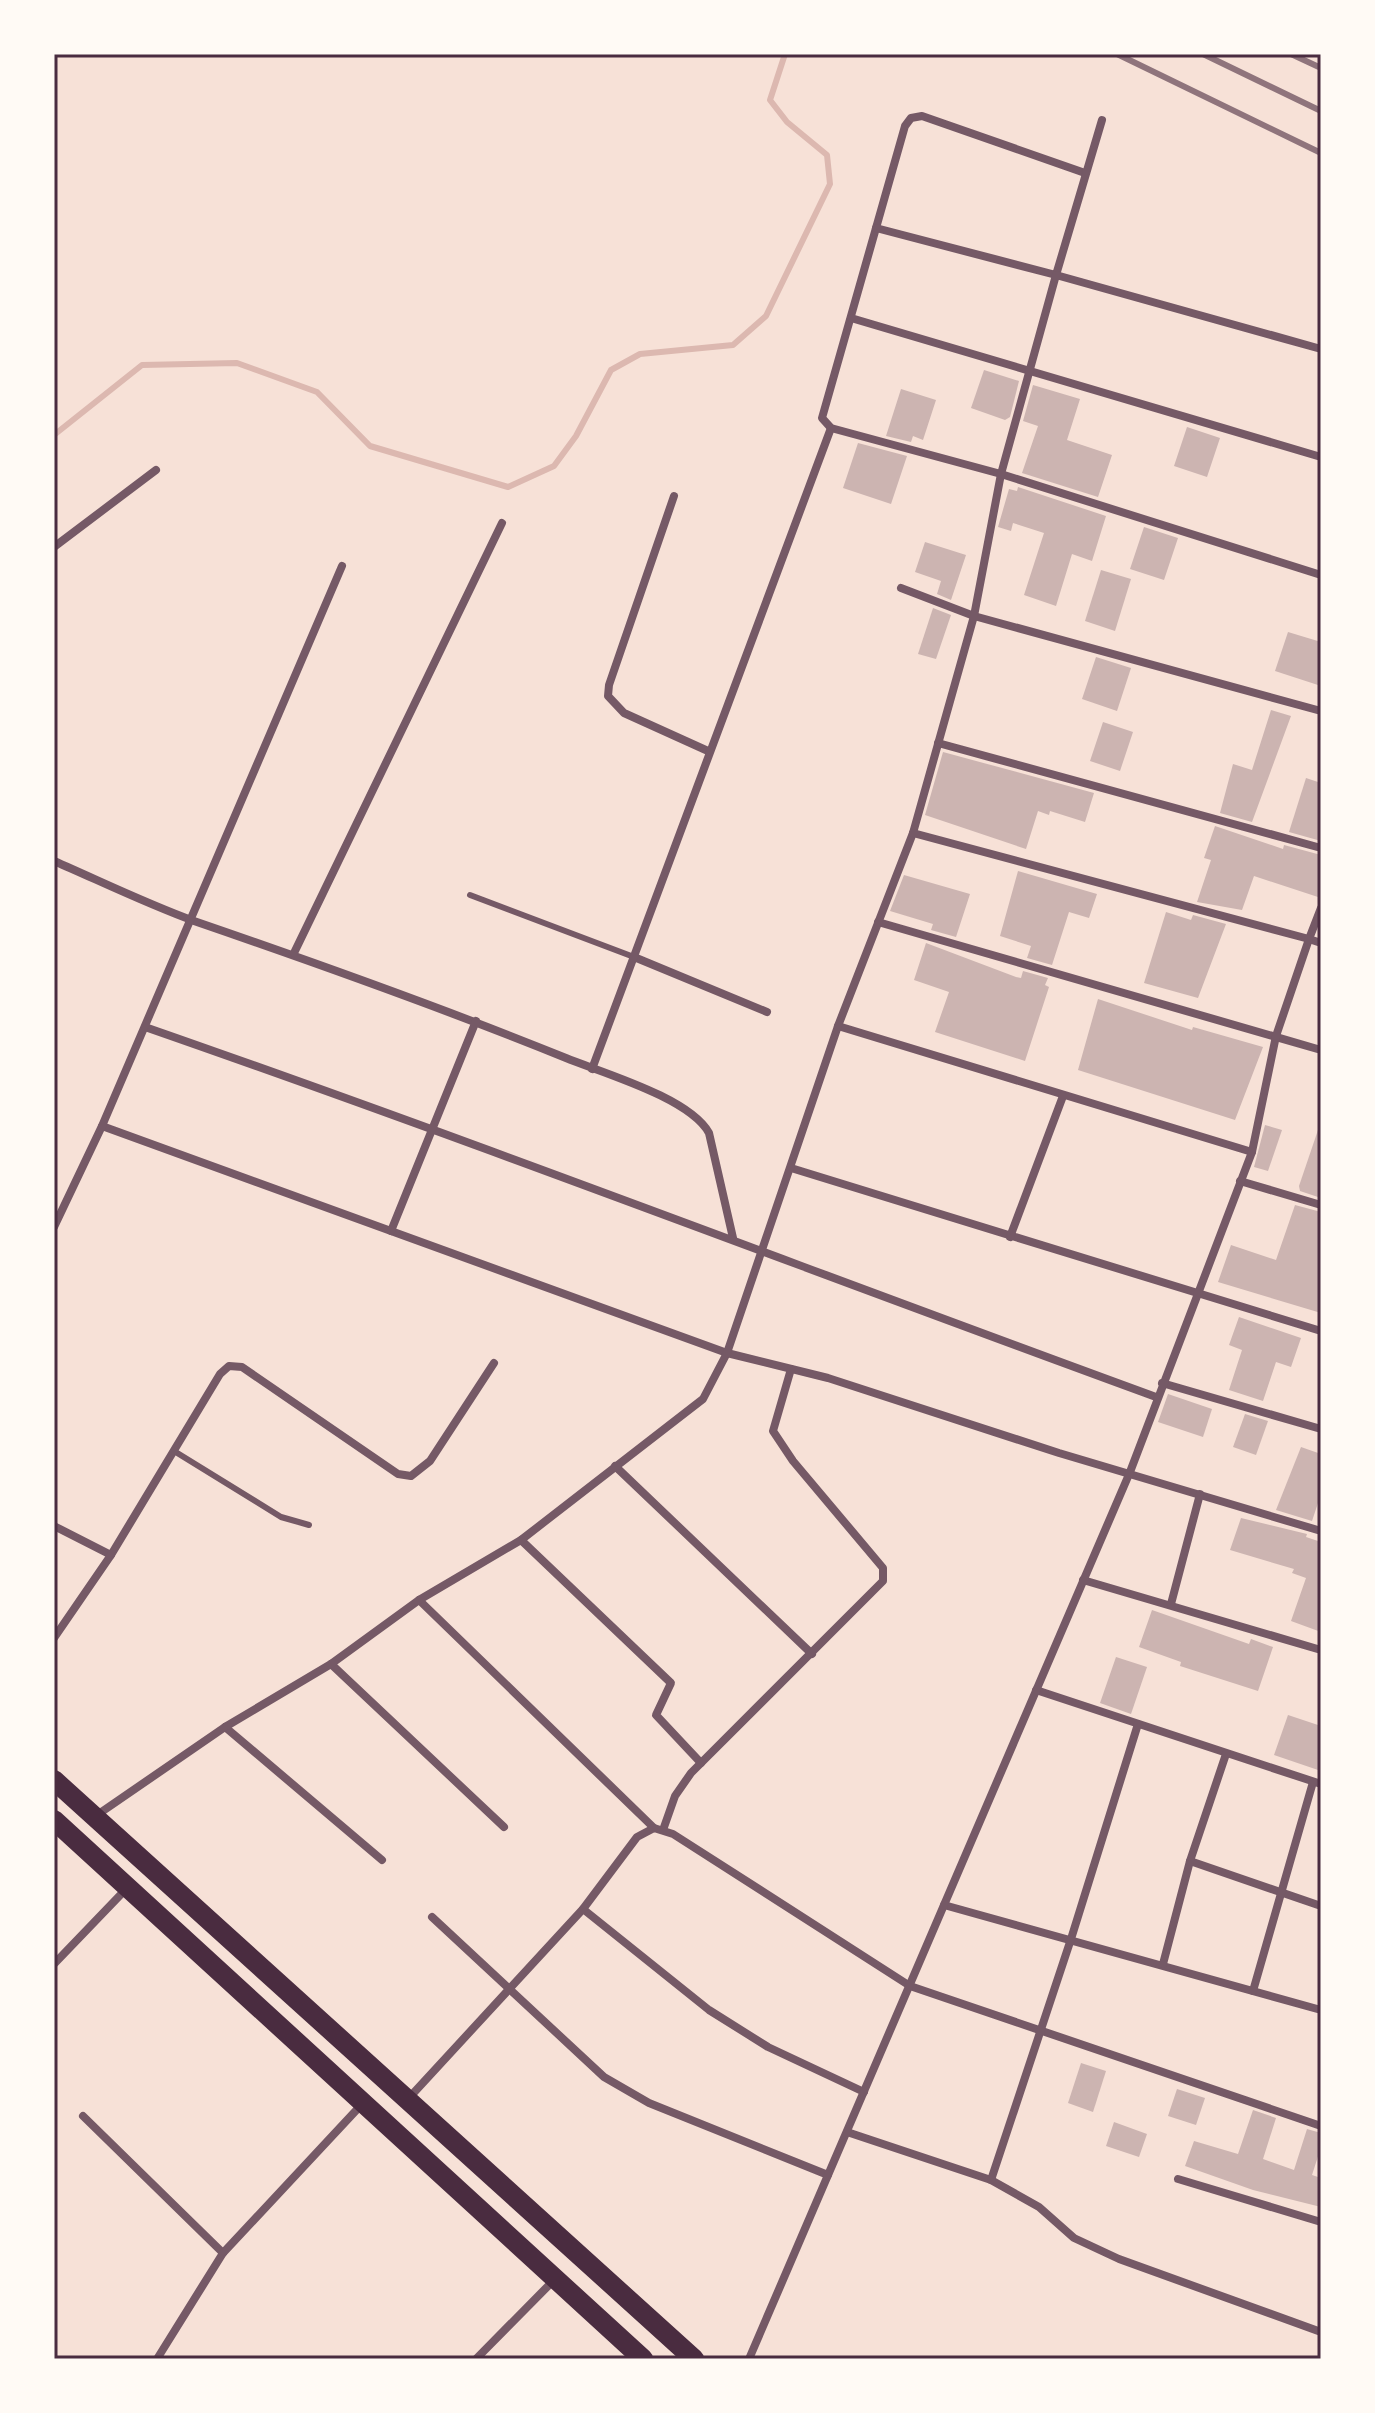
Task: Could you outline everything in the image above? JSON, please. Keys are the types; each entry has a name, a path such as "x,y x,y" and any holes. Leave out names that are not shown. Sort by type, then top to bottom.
{"highway":[{"path":"54,1780 694,2359"},
{"path":"54,1820 643,2359"}],"street":[{"path":"1085,173 934,120 911,118 905,126 822,418 831,428 1001,474 1321,575"},
{"path":"96,1816 225,1727 331,1664 419,1600 521,1540 703,1399 727,1353 838,1026 913,833 974,616 1001,474 1102,120"},
{"path":"876,228 1321,349"},
{"path":"851,318 1321,457"},
{"path":"592,1069 708,751 831,428"},
{"path":"54,547 156,470"},
{"path":"674,496 609,685 608,696 624,713 708,751"},
{"path":"294,953 502,523"},
{"path":"54,1227 192,920 342,566"},
{"path":"901,588 974,616 1321,711"},
{"path":"938,743 1321,848"},
{"path":"913,833 1321,943"},
{"path":"54,861 192,920 294,953 476,1021 642,1089 703,1122 717,1158 733,1238"},
{"path":"749,2359 1130,1472 1156,1397 1252,1152 1276,1036 1321,908"},
{"path":"878,922 1321,1050"},
{"path":"634,957 767,1012"},
{"path":"391,1231 476,1021"},
{"path":"838,1026 1252,1152"},
{"path":"145,1027 435,1128 733,1238 801,1269 1156,1397"},
{"path":"1010,1237 1063,1096"},
{"path":"102,1126 727,1353 828,1378 1045,1449 1321,1531"},
{"path":"791,1168 1321,1331"},
{"path":"1240,1181 1321,1205"},
{"path":"54,1638 111,1555 220,1374 229,1366 242,1367 398,1474 411,1476 430,1461 494,1363"},
{"path":"407,2100 583,1909 637,1837 659,1829 675,1796 691,1773 879,1589 885,1575 883,1568 773,1431 795,1370"},
{"path":"1162,1383 1321,1429"},
{"path":"615,1466 812,1654"},
{"path":"1171,1604 1200,1494"},
{"path":"54,1526 111,1555"},
{"path":"521,1540 671,1683 656,1715 701,1763"},
{"path":"1083,1580 1321,1650"},
{"path":"419,1600 659,1829 910,1986 1321,2126"},
{"path":"331,1664 504,1827"},
{"path":"1036,1690 1317,1783 1280,1895 1253,1991"},
{"path":"991,2180 1138,1724"},
{"path":"225,1727 382,1860"},
{"path":"1163,1964 1190,1861 1226,1754"},
{"path":"1190,1861 1280,1895 1321,1906"},
{"path":"54,1964 128,1887"},
{"path":"944,1905 1321,2010"},
{"path":"583,1909 709,2010 768,2047 864,2092"},
{"path":"432,1917 604,2077 649,2103 828,2175"},
{"path":"157,2359 223,2253 363,2102"},
{"path":"83,2116 223,2253"},
{"path":"847,2132 991,2180 1039,2207 1074,2238 1108,2254 1321,2332"},
{"path":"1178,2179 1321,2222"},
{"path":"476,2359 555,2279"}],"lane":[{"path":"470,895 634,957"},
{"path":"174,1451 281,1517 309,1525"}],"building":[{"path":"984,370 1019,381 1010,417 1005,420 971,408"},
{"path":"1033,385 1080,399 1067,440 1112,455 1098,497 1022,473 1038,426 1023,421"},
{"path":"901,389 936,400 923,440 913,436 911,442 886,436"},
{"path":"1187,427 1220,438 1207,477 1174,466"},
{"path":"858,443 907,456 891,504 843,488"},
{"path":"1018,487 1106,516 1092,561 1072,554 1056,606 1024,595 1044,533 1013,523 1011,531 998,527 1009,489 1017,491"},
{"path":"1144,527 1178,538 1164,580 1130,569"},
{"path":"925,542 966,555 951,600 937,594 941,581 915,572"},
{"path":"1101,570 1131,579 1115,631 1085,621"},
{"path":"933,608 951,615 936,659 918,654"},
{"path":"1288,632 1321,642 1321,686 1275,671"},
{"path":"1096,657 1131,668 1117,711 1082,699"},
{"path":"1271,710 1291,716 1252,822 1220,813 1233,764 1252,770"},
{"path":"1103,722 1133,732 1120,771 1090,761"},
{"path":"943,752 1094,793 1085,822 1050,811 1049,815 1038,811 1026,849 925,815"},
{"path":"1306,778 1321,783 1321,841 1289,832"},
{"path":"1215,826 1283,849 1284,845 1321,855 1321,898 1254,876 1242,910 1197,902 1211,860 1204,858"},
{"path":"1018,871 1097,894 1089,918 1069,912 1052,965 1027,958 1031,946 1000,936"},
{"path":"904,875 970,894 956,937 931,930 933,924 890,911"},
{"path":"1166,912 1191,920 1193,915 1226,924 1198,998 1144,983"},
{"path":"926,943 1016,977 1021,978 1023,971 1048,978 1045,985 1049,987 1025,1061 935,1032 949,992 914,980"},
{"path":"1098,999 1192,1030 1193,1027 1263,1047 1235,1120 1078,1070"},
{"path":"1265,1125 1282,1130 1268,1171 1254,1167"},
{"path":"1318,1130 1321,1130 1321,1198 1300,1191 1299,1186"},
{"path":"1295,1205 1321,1212 1321,1313 1218,1282 1231,1245 1276,1260"},
{"path":"1239,1317 1301,1338 1291,1367 1276,1362 1263,1401 1229,1390 1242,1350 1229,1345"},
{"path":"1168,1394 1212,1409 1203,1437 1158,1422"},
{"path":"1245,1414 1268,1421 1256,1455 1233,1447"},
{"path":"1301,1447 1321,1454 1321,1494 1312,1521 1276,1510"},
{"path":"1241,1518 1307,1534 1306,1537 1321,1542 1321,1632 1291,1621 1306,1578 1292,1573 1294,1569 1230,1550"},
{"path":"1152,1610 1249,1644 1251,1639 1273,1647 1258,1691 1180,1666 1181,1662 1139,1647"},
{"path":"1116,1657 1147,1667 1131,1714 1100,1703"},
{"path":"1288,1715 1321,1726 1321,1771 1274,1755"},
{"path":"1081,2063 1106,2071 1093,2112 1068,2103"},
{"path":"1177,2089 1205,2098 1196,2125 1168,2116"},
{"path":"1253,2110 1276,2118 1263,2159 1294,2170 1307,2129 1321,2133 1321,2147 1312,2175 1321,2178 1321,2207 1253,2190 1185,2166 1194,2141 1238,2154"},
{"path":"1114,2122 1147,2134 1139,2157 1106,2146"}],"waterway":[{"path":"54,435 142,365 237,363 317,392 370,446 508,487 554,466 576,436 611,370 640,354 733,345 766,316 830,184 827,155 787,122 770,100 785,54"}],"railway":[{"path":"1117,54 1321,153"},
{"path":"1203,54 1321,111"},
{"path":"1291,54 1321,68"}]}
